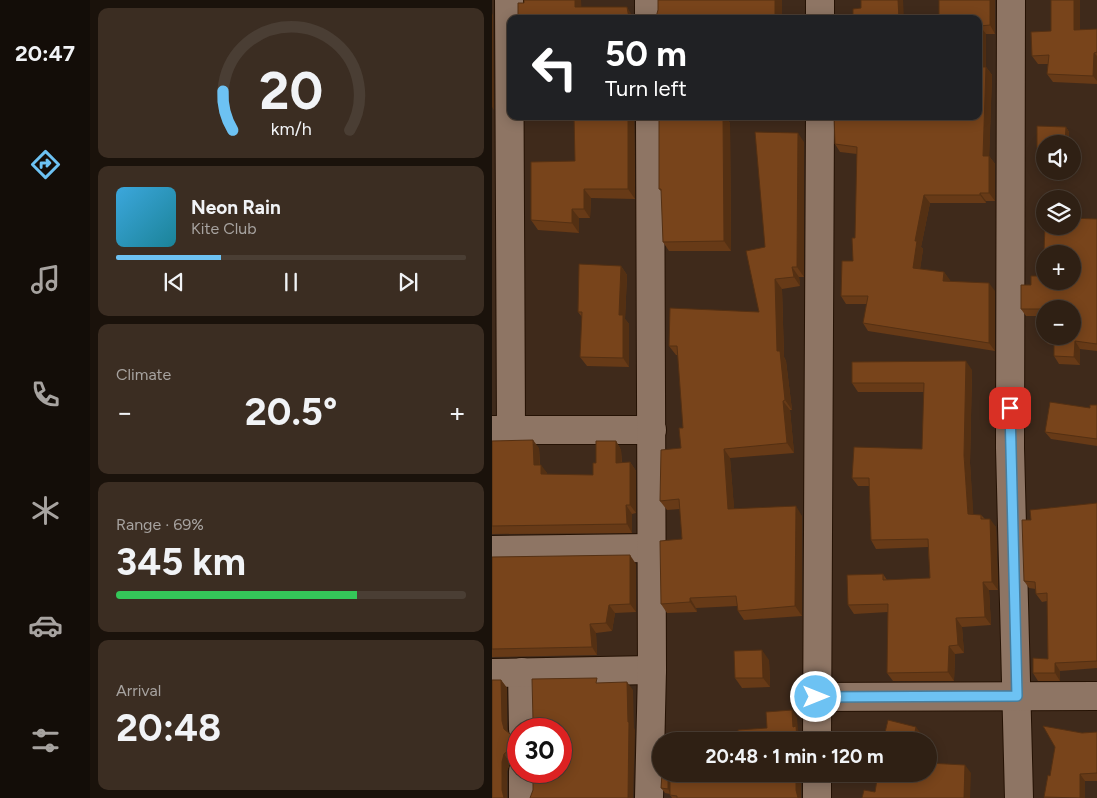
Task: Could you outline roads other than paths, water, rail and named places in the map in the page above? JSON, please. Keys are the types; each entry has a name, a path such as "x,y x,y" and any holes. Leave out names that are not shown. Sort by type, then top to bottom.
{"street":[{"path":"509,0 509,15"},
{"path":"649,0 649,15"},
{"path":"820,0 820,15"},
{"path":"1011,0 1010,448 1018,798"},
{"path":"507,107 501,429 652,430"},
{"path":"649,798 652,670 650,120"},
{"path":"816,732 820,120"},
{"path":"492,550 651,548"},
{"path":"492,673 652,670"},
{"path":"522,672 523,718"},
{"path":"816,697 1096,696"},
{"path":"817,782 817,798"},
{"path":"523,783 523,798"}]}
